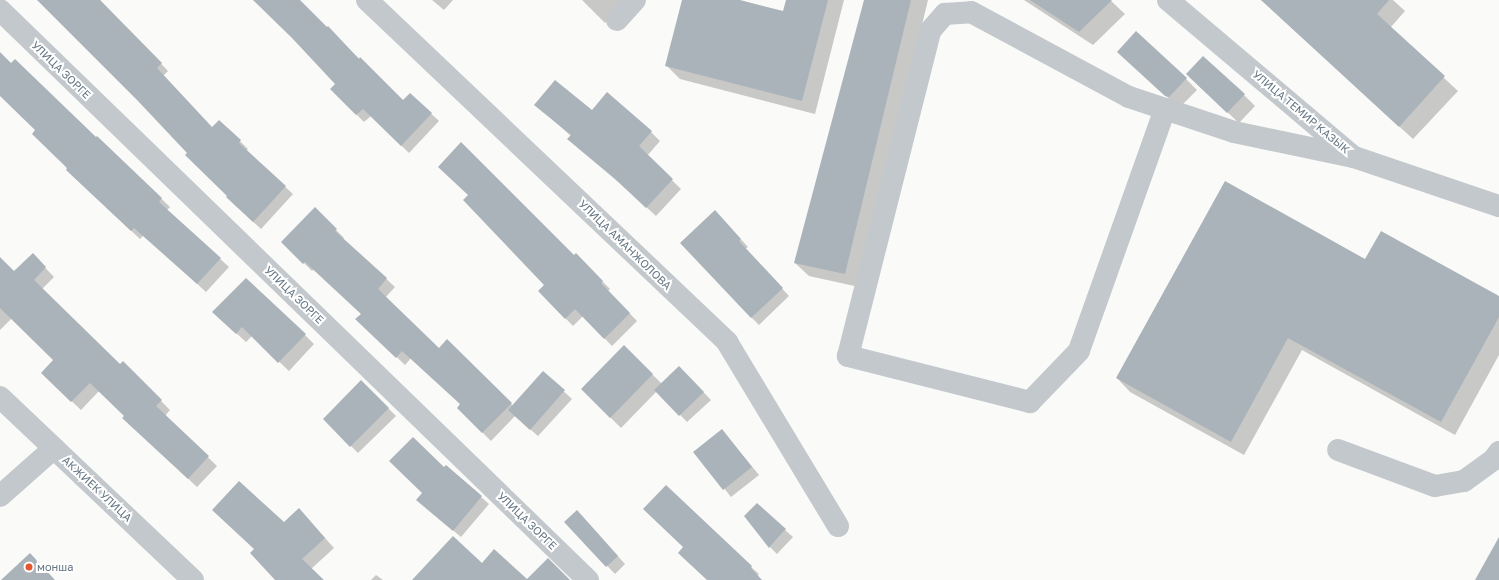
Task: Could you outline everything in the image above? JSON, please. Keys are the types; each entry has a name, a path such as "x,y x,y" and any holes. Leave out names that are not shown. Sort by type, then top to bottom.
{"street":[{"name":"УЛИЦА АМАНЖОЛОВА","path":"367,0 727,342 838,526"},
{"path":"617,20 635,0"},
{"name":"УЛИЦА ТЕМИР КАЗЫК","path":"1169,0 1354,157 1499,206"},
{"name":"УЛИЦА ЗОРГЕ","path":"0,10 588,580"},
{"path":"1165,109 1079,351 1030,402 848,356 930,31 945,14 971,12 1129,97 1165,109 1234,132 1354,157"},
{"name":"АКЖИЕК УЛИЦА","path":"0,397 193,580"},
{"path":"0,496 54,448"},
{"path":"1338,450 1435,486 1464,481 1494,460 1499,452"}],"building":[{"path":"37,0 100,0 162,63 157,68 212,127 219,120 241,140 239,143 286,186 253,222 185,155 187,153 138,101"},
{"path":"253,0 300,0 327,27 328,26 359,59 360,57 403,100 410,93 432,113 401,146 363,109 356,115 330,89 335,84 292,38"},
{"path":"682,0 740,0 783,11 786,0 828,0 802,101 665,66"},
{"path":"864,0 911,0 845,274 794,263"},
{"path":"1030,0 1112,0 1079,32"},
{"path":"1261,0 1389,0 1377,14 1445,76 1399,127"},
{"path":"1136,31 1187,78 1169,97 1165,96 1117,52"},
{"path":"0,52 11,63 15,59 162,198 159,202 221,258 197,284 134,228 131,231 66,170 67,168 32,134 35,130 0,96"},
{"path":"1203,56 1245,94 1227,113 1186,74"},
{"path":"555,80 592,110 607,92 652,131 639,146 673,179 646,208 613,177 567,139 571,135 534,105"},
{"path":"461,142 574,255 576,253 603,281 601,283 630,313 604,339 575,309 565,319 538,291 544,285 463,200 468,195 438,167"},
{"path":"1225,181 1365,259 1381,231 1499,296 1499,317 1441,422 1288,338 1231,442 1116,378"},
{"path":"315,207 337,229 335,231 387,278 378,289 439,348 447,339 512,403 482,433 457,408 460,404 402,351 396,358 355,319 361,314 305,262 303,264 281,242"},
{"path":"715,210 741,239 739,241 783,288 751,318 680,243"},
{"path":"33,253 46,267 34,280 120,364 123,361 162,400 156,406 209,456 188,479 122,418 124,416 90,383 71,402 41,373 53,360 0,308 0,257 14,271"},
{"path":"246,278 306,334 278,363 242,327 236,334 212,312"},
{"path":"624,345 653,374 610,418 581,389"},
{"path":"679,366 704,392 679,416 654,390"},
{"path":"543,371 565,390 530,430 508,410"},
{"path":"361,380 389,408 350,447 323,419"},
{"path":"722,429 752,467 723,490 693,452"},
{"path":"413,437 444,467 446,465 482,496 453,531 416,500 422,493 389,461"},
{"path":"239,481 284,522 299,508 325,538 302,559 324,580 275,580 250,553 254,549 212,510"},
{"path":"666,485 752,566 751,568 762,580 707,580 678,553 683,547 643,509"},
{"path":"757,503 786,529 769,548 744,516"},
{"path":"577,510 618,556 606,567 564,522"},
{"path":"453,536 482,563 494,549 527,579 548,558 570,580 412,580"},
{"path":"1499,537 1499,580 1475,580"},
{"name":"монша","path":"30,553 55,580 1,580"}],"place":[{"name":"монша","path":"29,567"}]}
